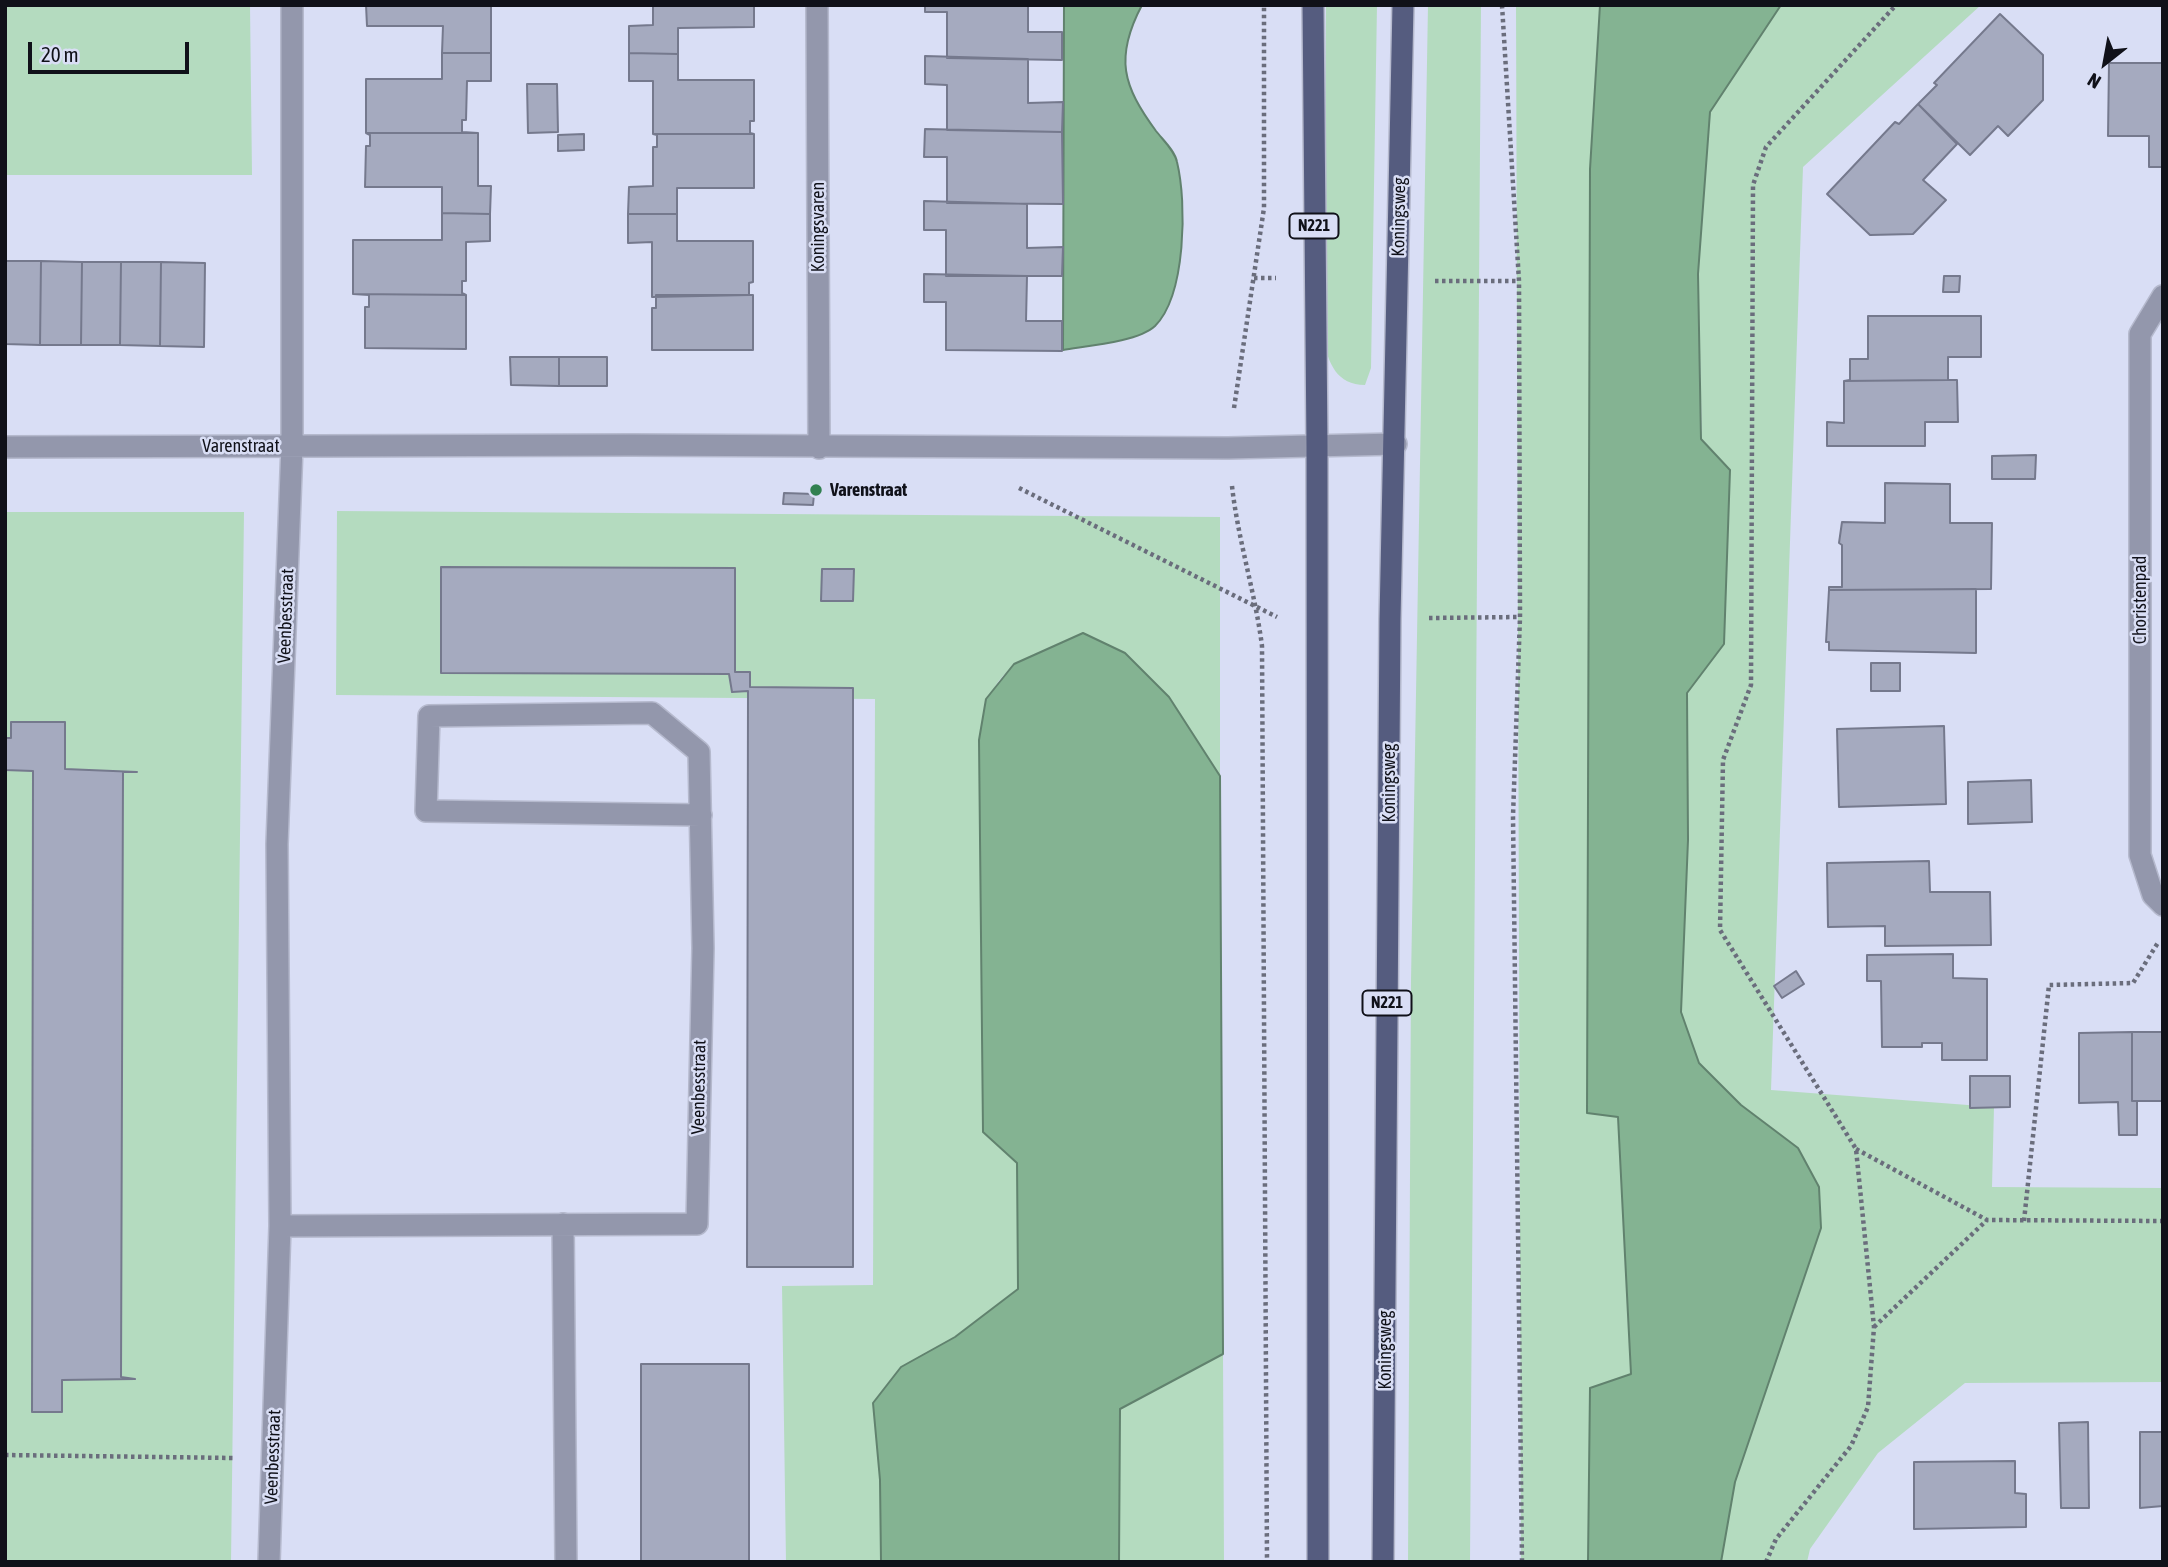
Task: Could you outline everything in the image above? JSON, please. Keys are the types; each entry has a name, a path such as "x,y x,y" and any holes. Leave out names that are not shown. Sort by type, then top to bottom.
{"main road":[{"name":"N221","path":"1312,5 1317,446 1315,618 1318,1562"},
{"name":"Koningsweg","path":"1383,1562 1390,619 1396,444 1403,5"}],"street":[{"name":"Veenbesstraat","path":"269,1562 280,1226 277,844 292,446 292,5"},
{"name":"Koningsvaren","path":"817,5 819,448"},
{"name":"Choristenpad","path":"2163,296 2140,334 2140,855 2153,895 2163,905"},
{"name":"Varenstraat","path":"5,447 632,445 1228,448 1396,444"},
{"name":"Veenbesstraat","path":"280,1226 697,1224 697,1097 703,948 701,816 699,752 652,713 429,716 426,811 701,816"},
{"path":"563,1224 566,1562"}],"path":[{"path":"1264,5 1264,208 1228,448 1235,516 1257,607 1262,674 1267,1562"},
{"path":"1502,5 1519,281 1520,617 1513,816 1522,1562"},
{"path":"1766,1562 1776,1539 1851,1446 1868,1407 1874,1327 1856,1149 1720,930 1723,760 1751,685 1753,185 1766,147 1896,5"},
{"path":"1013,485 1280,619 1315,618"},
{"path":"1390,619 1520,617"},
{"path":"2024,1221 2049,985 2133,983 2163,935"},
{"path":"1856,1149 1987,1220 2163,1221"},
{"path":"1874,1327 1987,1220"},
{"path":"5,1455 273,1458"}],"shaded area":[{"path":"5,5 250,5 252,175 5,175"},
{"path":"1064,5 1142,5 1128,41 1126,71 1136,100 1176,158 1183,224 1173,293 1155,326 1124,340 1063,350"},
{"path":"1326,5 1377,5 1371,368 1365,385 1355,384 1341,377 1331,364 1324,340"},
{"path":"1428,5 1481,5 1470,1562 1408,1562 1411,980"},
{"path":"1516,5 1600,5 1590,169 1588,1113 1618,1117 1631,1374 1590,1388 1588,1562 1521,1562"},
{"path":"1600,5 1781,5 1710,112 1698,274 1701,439 1730,470 1724,644 1687,693 1688,840 1681,1012 1699,1063 1741,1105 1798,1148 1819,1187 1821,1228 1735,1482 1721,1562 1588,1562 1590,1388 1631,1374 1618,1117 1587,1113 1590,169"},
{"path":"1781,5 1981,5 1803,167 1771,1090 1994,1107 1992,1187 2163,1188 2163,1382 1965,1383 1878,1453 1810,1549 1807,1562 1721,1562 1735,1482 1821,1228 1819,1187 1798,1148 1741,1105 1699,1063 1681,1012 1688,840 1687,693 1724,644 1730,470 1702,439 1698,274 1710,112"},
{"path":"337,511 1220,517 1220,776 1169,697 1030,659 1007,672 999,681 984,714 979,740 983,1131 1017,1163 1018,1290 955,1337 901,1367 873,1403 880,1480 881,1562 786,1562 782,1286 873,1285 875,699 336,695"},
{"path":"5,512 244,512 231,1562 5,1562"},
{"path":"1083,633 1125,653 1169,697 1220,776 1223,1354 1120,1409 1119,1562 881,1562 880,1480 873,1403 901,1367 955,1337 1018,1289 1017,1163 983,1132 979,740 986,699 1014,664"},
{"path":"1223,1354 1224,1562 1119,1562 1120,1409"}],"building":[{"path":"366,5 491,5 491,53 442,53 443,26 367,26"},
{"path":"653,5 754,5 754,27 678,28 678,54 629,53 629,26 653,25"},
{"path":"925,5 1028,5 1028,32 1062,32 1062,60 947,58 947,12 925,12"},
{"path":"2000,14 2043,55 2043,100 2008,136 1998,126 1970,155 1918,104 1937,85 1934,83"},
{"path":"442,53 491,53 491,81 467,81 466,120 462,120 462,132 478,133 366,133 366,79 442,79"},
{"path":"629,53 678,54 678,80 754,80 754,121 750,121 750,133 754,134 653,134 653,81 629,81"},
{"path":"925,56 1028,59 1028,103 1063,102 1062,132 947,130 947,85 925,84"},
{"path":"2109,63 2163,63 2163,167 2149,167 2149,136 2108,136"},
{"path":"527,84 557,84 558,132 528,133"},
{"path":"1918,104 1957,144 1923,180 1946,200 1913,234 1870,235 1827,194 1895,122 1899,124"},
{"path":"925,129 1062,132 1063,204 947,203 947,157 924,157"},
{"path":"366,133 478,133 478,186 491,186 490,214 442,213 442,187 365,187 366,146 370,146 370,135"},
{"path":"584,134 584,150 558,151 558,135"},
{"path":"653,134 754,134 754,188 677,188 677,214 628,214 629,187 653,186 653,147 657,147 657,135"},
{"path":"924,201 1027,204 1027,248 1063,247 1062,276 946,276 946,230 924,230"},
{"path":"442,213 490,214 490,241 466,242 466,281 462,281 462,293 466,295 353,294 353,240 442,240"},
{"path":"628,214 677,214 677,241 753,241 753,282 749,283 749,295 652,297 652,242 628,243"},
{"path":"5,261 41,261 40,345 5,344"},
{"path":"41,261 82,262 81,345 40,345"},
{"path":"82,262 121,262 120,345 81,345"},
{"path":"121,262 161,262 160,346 120,345"},
{"path":"161,262 205,263 204,347 160,346"},
{"path":"924,274 1027,276 1026,321 1062,321 1062,351 946,350 946,302 924,302"},
{"path":"1944,276 1960,276 1959,292 1943,292"},
{"path":"353,294 466,295 466,349 365,348 365,307 369,307 369,295"},
{"path":"656,295 753,295 753,350 652,350 652,308 656,308"},
{"path":"1868,316 1981,316 1981,357 1948,357 1948,380 1844,381 1850,380 1850,359 1868,359"},
{"path":"510,357 559,357 559,386 511,385"},
{"path":"559,357 607,357 607,386 559,386"},
{"path":"1957,380 1958,422 1925,422 1925,446 1827,446 1827,422 1844,423 1844,381"},
{"path":"2036,455 2035,479 1992,479 1992,456"},
{"path":"1885,483 1950,484 1950,523 1992,523 1991,589 1829,590 1829,587 1842,587 1842,545 1839,543 1842,522 1885,523"},
{"path":"784,493 814,494 813,505 783,504"},
{"path":"441,567 735,568 735,672 750,672 750,687 853,688 853,1267 747,1267 748,691 732,692 729,674 441,673"},
{"path":"822,569 854,569 853,601 821,601"},
{"path":"1976,589 1976,653 1829,650 1829,642 1826,642 1829,590"},
{"path":"1871,663 1900,663 1900,691 1871,691"},
{"path":"11,722 65,722 65,769 137,772 123,772 121,1377 135,1379 62,1380 62,1412 32,1412 33,771 5,770 5,738 11,738"},
{"path":"1944,726 1946,804 1839,807 1837,729"},
{"path":"2031,780 2032,822 1968,824 1968,782"},
{"path":"1929,861 1930,892 1990,892 1991,945 1885,946 1885,926 1828,927 1827,863"},
{"path":"1953,954 1953,978 1987,979 1987,1060 1942,1060 1942,1043 1922,1043 1922,1047 1882,1047 1881,981 1867,981 1867,955"},
{"path":"1796,971 1804,984 1782,998 1774,986"},
{"path":"2132,1032 2132,1101 2137,1101 2137,1135 2119,1135 2118,1102 2079,1103 2079,1033"},
{"path":"2132,1032 2163,1032 2163,1101 2132,1101"},
{"path":"1970,1076 2010,1076 2010,1107 1970,1108"},
{"path":"641,1364 749,1364 749,1562 641,1562"},
{"path":"2088,1422 2089,1508 2061,1508 2059,1423"},
{"path":"2140,1432 2163,1432 2163,1506 2140,1508"},
{"path":"2015,1461 2015,1493 2026,1494 2026,1527 1914,1529 1914,1462"}],"place":[{"name":"Varenstraat","path":"816,490"}]}
